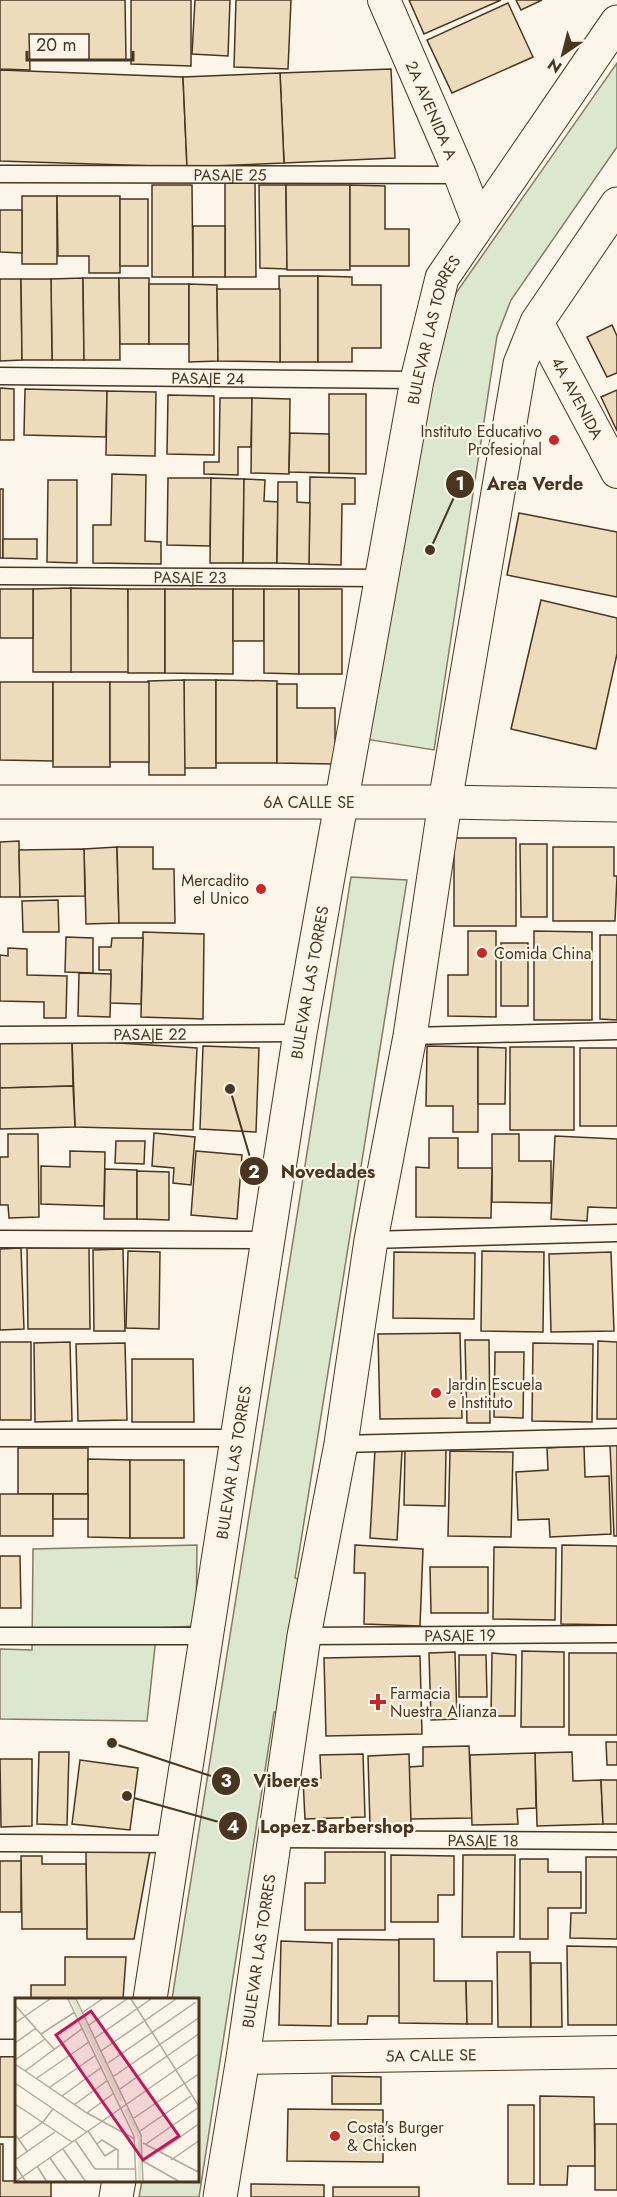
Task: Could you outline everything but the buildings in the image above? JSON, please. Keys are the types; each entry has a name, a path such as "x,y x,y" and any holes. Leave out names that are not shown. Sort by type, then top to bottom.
{"street":[{"name":"2A AVENIDA A","path":"384,0 478,222"},
{"name":"BULEVAR LAS TORRES","path":"150,1998 239,1438 300,1033 417,380 442,278 478,222 617,22"},
{"name":"BULEVAR LAS TORRES","path":"220,2197 276,1839 304,1635 341,1444 371,1240 410,1036 445,802 520,364 537,322 617,204"},
{"name":"4A AVENIDA","path":"537,322 617,472"},
{"name":"6A CALLE SE","path":"0,802 445,802 617,805"},
{"name":"5A CALLE SE","path":"243,2058 617,2052"},
{"path":"116,2197 119,2182"}],"lane":[{"name":"PASAJE 25","path":"0,174 460,175"},
{"name":"PASAJE 24","path":"0,376 417,380"},
{"name":"PASAJE 23","path":"0,576 381,578"},
{"path":"410,1036 617,1031"},
{"name":"PASAJE 22","path":"0,1035 300,1033"},
{"path":"371,1240 617,1233"},
{"path":"0,1239 269,1240"},
{"path":"341,1444 617,1437"},
{"path":"0,1438 239,1438"},
{"name":"PASAJE 19","path":"304,1635 617,1634"},
{"path":"0,1636 208,1636"},
{"name":"PASAJE 18","path":"276,1839 617,1841"},
{"path":"0,1843 174,1844"}],"green space":[{"path":"617,63 617,147 511,300 497,336 434,750 359,738 434,362 456,293"},
{"path":"351,877 407,880 295,1578 307,1582 283,1712 274,1712 199,2197 139,2197 142,2182 200,2182 200,1998 172,1998"},
{"path":"197,1545 196,1626 157,1628 147,1721 0,1719 0,1649 32,1650 33,1549"}],"place":[{"name":"Instituto Educativo Profesional","path":"554,440"},
{"name":"Area Verde","path":"430,550"},
{"name":"Mercadito el Unico","path":"261,889"},
{"name":"Comida China","path":"482,953"},
{"name":"Novedades","path":"230,1089"},
{"name":"Jardin Escuela e Instituto","path":"436,1393"},
{"name":"Farmacia Nuestra Alianza","path":"378,1702"},
{"name":"Viberes","path":"112,1743"},
{"name":"Lopez Barbershop","path":"127,1796"},
{"name":"Costa's Burger & Chicken","path":"335,2136"}]}
